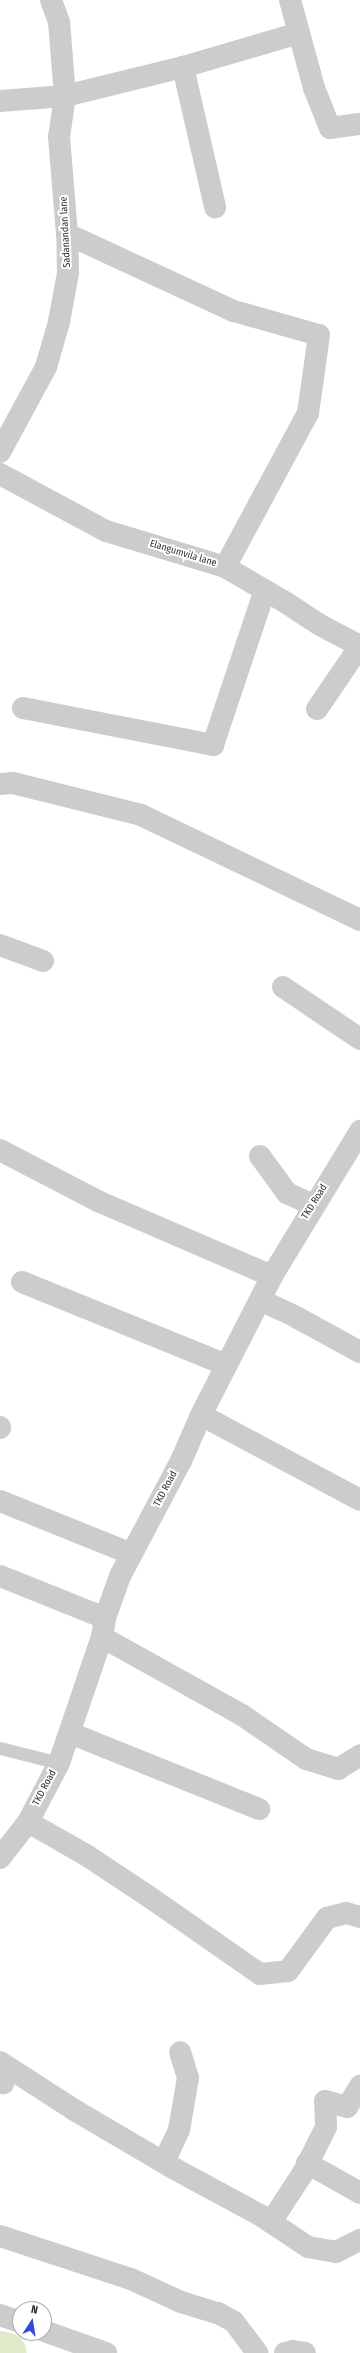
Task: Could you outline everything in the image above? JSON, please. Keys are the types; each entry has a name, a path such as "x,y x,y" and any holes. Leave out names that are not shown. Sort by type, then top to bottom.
{"street":[{"name":"Sadanandan lane","path":"0,452 46,367 59,322 68,273 67,234 59,137 65,96 59,22 51,0"},
{"path":"290,0 314,88 330,128 360,124"},
{"path":"0,101 65,96 184,67 299,33"},
{"path":"184,67 215,207"},
{"path":"67,234 234,311 319,335 308,413 225,567"},
{"name":"Elangumvila lane","path":"0,474 106,531 225,567 265,590 320,625 360,646"},
{"path":"23,708 213,745 265,590"},
{"path":"317,709 360,646"},
{"path":"0,784 13,783 141,815 360,920"},
{"path":"0,945 43,961"},
{"path":"283,987 360,1039"},
{"name":"TKD Road","path":"0,1858 28,1822 59,1763 120,1576 181,1461 200,1415 272,1276 313,1205 360,1131"},
{"path":"0,1150 100,1202 272,1276"},
{"path":"260,1156 287,1193 313,1205"},
{"path":"22,1282 226,1365"},
{"path":"260,1300 296,1317 360,1352"},
{"path":"200,1415 360,1500"},
{"path":"0,1501 132,1554"},
{"path":"0,1576 103,1627 242,1715 306,1759 338,1769 360,1755"},
{"path":"70,1733 259,1809"},
{"path":"28,1822 86,1856 148,1896 260,1974 288,1971 327,1918 346,1913 360,1917"},
{"path":"164,2162 179,2130 188,2078 180,2052"},
{"path":"0,2062 76,2111 270,2222 308,2247 336,2252 360,2240"},
{"path":"270,2222 307,2164 326,2127 325,2101 353,2111 360,2086"},
{"path":"307,2164 360,2193"},
{"path":"0,2236 131,2279 181,2302 218,2312 234,2322 257,2353"},
{"path":"0,2315 12,2319"},
{"path":"52,2334 106,2353"},
{"path":"285,2353 293,2351 305,2353"}],"lane":[{"path":"0,1748 59,1763"}],"waterway":[{"path":"0,2351 6,2353"}]}
